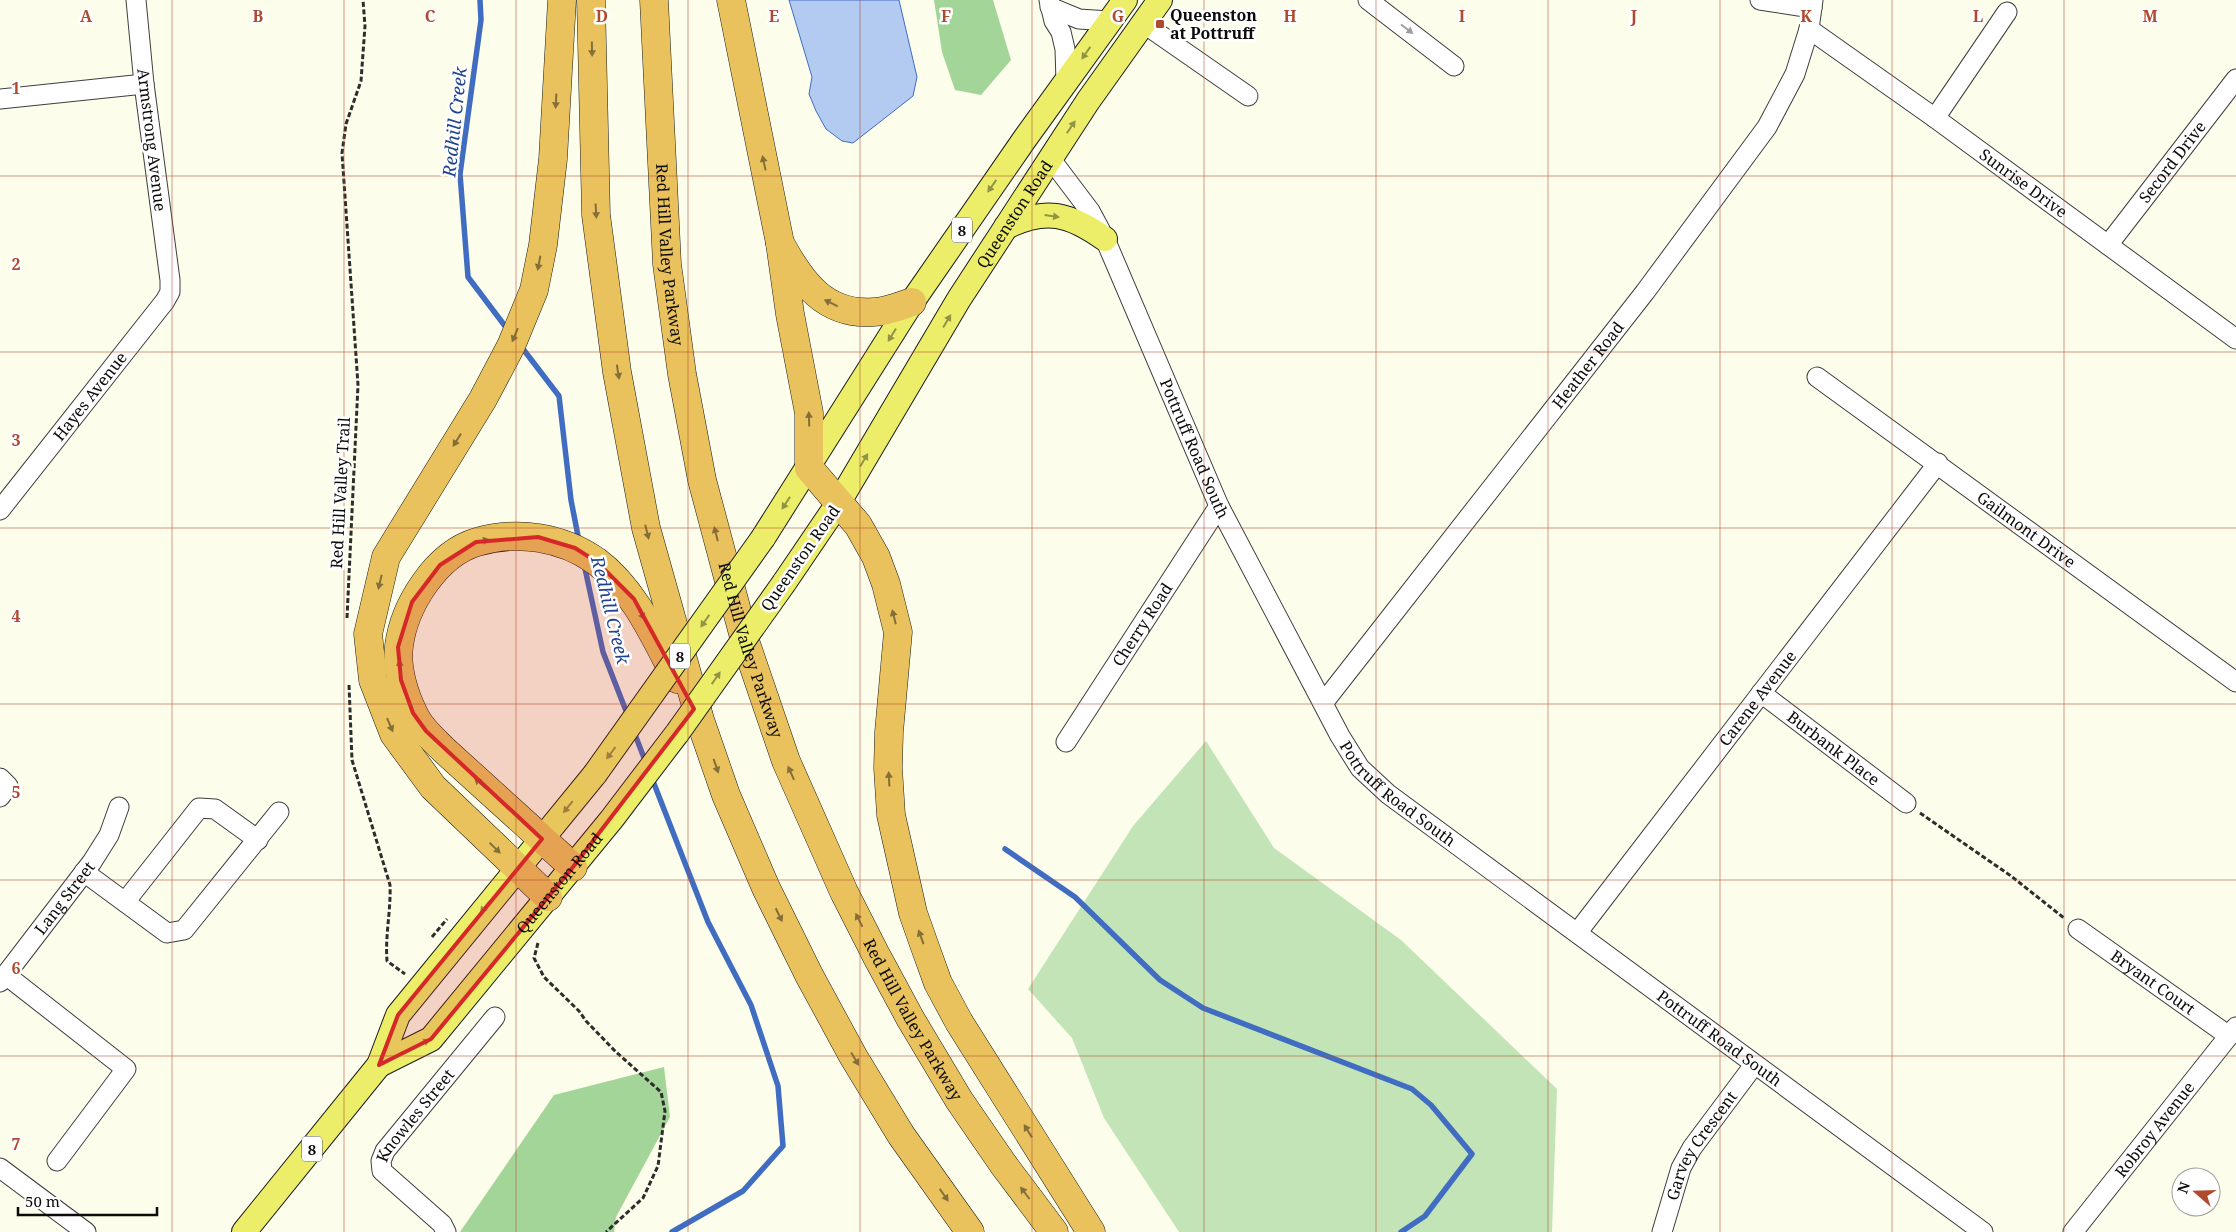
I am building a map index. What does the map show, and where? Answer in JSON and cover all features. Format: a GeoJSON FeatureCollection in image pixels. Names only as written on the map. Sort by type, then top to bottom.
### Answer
{"type":"FeatureCollection","features":[{"type":"Feature","properties":{"kind":"highway"},"geometry":{"type":"LineString","coordinates":[[548,897],[433,788],[394,734],[373,680],[368,634],[386,557],[483,399],[511,346],[534,290],[543,245],[553,159],[562,0]]}},
{"type":"Feature","properties":{"kind":"highway"},"geometry":{"type":"LineString","coordinates":[[591,0],[596,215],[617,372],[646,528],[700,720],[733,812],[766,888],[809,976],[853,1056],[897,1127],[970,1232]]}},
{"type":"Feature","properties":{"kind":"highway","name":"Red Hill Valley Parkway"},"geometry":{"type":"LineString","coordinates":[[654,0],[667,264],[682,374],[702,480],[745,641],[786,761],[844,892],[876,955],[910,1018],[959,1100],[1003,1164],[1054,1232]]}},
{"type":"Feature","properties":{"kind":"highway"},"geometry":{"type":"LineString","coordinates":[[731,0],[780,243],[790,314],[809,413],[809,468],[858,525],[876,557],[886,584],[898,632],[889,732],[888,768],[891,815],[913,913],[938,983],[959,1022],[1091,1232]]}},
{"type":"Feature","properties":{"kind":"highway"},"geometry":{"type":"LineString","coordinates":[[780,243],[794,270],[808,286],[819,298],[837,307],[858,312],[876,312],[912,302]]}},
{"type":"Feature","properties":{"kind":"highway"},"geometry":{"type":"LineString","coordinates":[[573,868],[444,750],[413,713],[401,680],[398,648],[412,602],[424,583],[440,565],[476,542],[502,538],[538,537],[575,548],[597,562],[634,599],[700,720]]}},
{"type":"Feature","properties":{"kind":"main road","name":"Queenston Road"},"geometry":{"type":"LineString","coordinates":[[244,1232],[379,1065],[398,1015],[516,868],[595,774],[643,710],[763,538],[809,468],[912,302],[1125,0]]}},
{"type":"Feature","properties":{"kind":"main road","name":"Queenston Road"},"geometry":{"type":"LineString","coordinates":[[379,1065],[431,1039],[573,868],[678,732],[784,584],[839,502],[959,299],[1050,158],[1160,0]]}},
{"type":"Feature","properties":{"kind":"main road"},"geometry":{"type":"LineString","coordinates":[[1006,227],[1025,217],[1041,214],[1079,223],[1105,239]]}},
{"type":"Feature","properties":{"kind":"street","name":"Armstrong Avenue"},"geometry":{"type":"LineString","coordinates":[[136,0],[144,84],[170,280]]}},
{"type":"Feature","properties":{"kind":"street"},"geometry":{"type":"LineString","coordinates":[[1368,0],[1454,66]]}},
{"type":"Feature","properties":{"kind":"street","name":"Heather Road"},"geometry":{"type":"LineString","coordinates":[[1324,702],[1645,292],[1768,127],[1796,74],[1809,29],[1812,4],[1760,0]]}},
{"type":"Feature","properties":{"kind":"street"},"geometry":{"type":"LineString","coordinates":[[1050,3],[1079,19],[1109,21]]}},
{"type":"Feature","properties":{"kind":"street"},"geometry":{"type":"LineString","coordinates":[[1050,3],[1054,21],[1061,32],[1065,49],[1066,82]]}},
{"type":"Feature","properties":{"kind":"street"},"geometry":{"type":"LineString","coordinates":[[1935,118],[2007,12]]}},
{"type":"Feature","properties":{"kind":"street"},"geometry":{"type":"LineString","coordinates":[[1143,23],[1248,96]]}},
{"type":"Feature","properties":{"kind":"street","name":"Sunrise Drive"},"geometry":{"type":"LineString","coordinates":[[1809,29],[1935,118],[2236,339]]}},
{"type":"Feature","properties":{"kind":"street","name":"Secord Drive"},"geometry":{"type":"LineString","coordinates":[[2108,245],[2236,79]]}},
{"type":"Feature","properties":{"kind":"street"},"geometry":{"type":"LineString","coordinates":[[0,99],[144,84]]}},
{"type":"Feature","properties":{"kind":"street","name":"Pottruff Road South"},"geometry":{"type":"LineString","coordinates":[[1050,158],[1090,211],[1105,239],[1219,506],[1324,702],[1340,736],[1360,768],[1388,794],[1983,1232]]}},
{"type":"Feature","properties":{"kind":"street","name":"Hayes Avenue"},"geometry":{"type":"LineString","coordinates":[[0,510],[165,301],[170,292],[170,280]]}},
{"type":"Feature","properties":{"kind":"street","name":"Gailmont Drive"},"geometry":{"type":"LineString","coordinates":[[1818,376],[2236,682]]}},
{"type":"Feature","properties":{"kind":"street","name":"Carene Avenue"},"geometry":{"type":"LineString","coordinates":[[1577,933],[1938,463]]}},
{"type":"Feature","properties":{"kind":"street","name":"Cherry Road"},"geometry":{"type":"LineString","coordinates":[[1066,742],[1219,506]]}},
{"type":"Feature","properties":{"kind":"street","name":"Burbank Place"},"geometry":{"type":"LineString","coordinates":[[1760,693],[1906,803]]}},
{"type":"Feature","properties":{"kind":"street"},"geometry":{"type":"LineString","coordinates":[[0,778],[8,786],[0,797]]}},
{"type":"Feature","properties":{"kind":"street","name":"Lang Street"},"geometry":{"type":"LineString","coordinates":[[3,979],[109,836],[118,807]]}},
{"type":"Feature","properties":{"kind":"street"},"geometry":{"type":"LineString","coordinates":[[125,902],[199,808],[215,809],[258,840]]}},
{"type":"Feature","properties":{"kind":"street"},"geometry":{"type":"LineString","coordinates":[[84,872],[167,933],[184,930],[279,812]]}},
{"type":"Feature","properties":{"kind":"street","name":"Bryant Court"},"geometry":{"type":"LineString","coordinates":[[2078,929],[2233,1032]]}},
{"type":"Feature","properties":{"kind":"street"},"geometry":{"type":"LineString","coordinates":[[3,979],[126,1070],[57,1161]]}},
{"type":"Feature","properties":{"kind":"street","name":"Knowles Street"},"geometry":{"type":"LineString","coordinates":[[446,1232],[442,1224],[382,1171],[381,1161],[385,1151],[495,1017]]}},
{"type":"Feature","properties":{"kind":"street","name":"Robroy Avenue"},"geometry":{"type":"LineString","coordinates":[[2073,1232],[2233,1032]]}},
{"type":"Feature","properties":{"kind":"street","name":"Garvey Crescent"},"geometry":{"type":"LineString","coordinates":[[1662,1232],[1681,1168],[1692,1148],[1754,1065]]}},
{"type":"Feature","properties":{"kind":"street"},"geometry":{"type":"LineString","coordinates":[[0,1168],[86,1232]]}},
{"type":"Feature","properties":{"kind":"path","name":"Red Hill Valley Trail"},"geometry":{"type":"LineString","coordinates":[[347,621],[358,385],[342,153],[346,124],[361,81],[365,26],[363,0]]}},
{"type":"Feature","properties":{"kind":"path"},"geometry":{"type":"LineString","coordinates":[[349,681],[352,760],[390,885],[391,901],[385,945],[386,961],[404,975]]}},
{"type":"Feature","properties":{"kind":"path"},"geometry":{"type":"LineString","coordinates":[[1906,803],[2011,876],[2078,929]]}},
{"type":"Feature","properties":{"kind":"path"},"geometry":{"type":"LineString","coordinates":[[544,977],[579,1011],[586,1021],[616,1052],[661,1092],[665,1111],[658,1166],[643,1198],[606,1232]]}},
{"type":"Feature","properties":{"kind":"highlighted area"},"geometry":{"type":"Polygon","coordinates":[[[538,537],[575,548],[597,562],[634,599],[694,709],[573,867],[431,1039],[379,1065],[398,1015],[542,839],[426,731],[413,713],[401,680],[398,647],[412,602],[440,565],[476,542],[538,537]]]}},
{"type":"Feature","properties":{"kind":"green space"},"geometry":{"type":"Polygon","coordinates":[[[934,0],[993,0],[1011,60],[981,95],[955,90],[942,52],[934,0]]]}},
{"type":"Feature","properties":{"kind":"green space"},"geometry":{"type":"Polygon","coordinates":[[[1206,741],[1274,848],[1401,940],[1557,1089],[1552,1232],[1179,1232],[1104,1118],[1072,1038],[1028,989],[1133,826],[1206,741]]]}},
{"type":"Feature","properties":{"kind":"green space"},"geometry":{"type":"Polygon","coordinates":[[[664,1067],[670,1117],[616,1217],[614,1232],[460,1232],[554,1095],[664,1067]]]}},
{"type":"Feature","properties":{"kind":"water"},"geometry":{"type":"Polygon","coordinates":[[[789,0],[899,0],[917,77],[913,96],[853,143],[842,141],[826,129],[809,94],[812,77],[789,0]]]}},
{"type":"Feature","properties":{"kind":"waterway","name":"Redhill Creek"},"geometry":{"type":"LineString","coordinates":[[480,0],[481,20],[460,174],[468,277],[508,330]]}},
{"type":"Feature","properties":{"kind":"waterway","name":"Redhill Creek"},"geometry":{"type":"LineString","coordinates":[[520,345],[559,396],[571,500],[579,541]]}},
{"type":"Feature","properties":{"kind":"waterway","name":"Redhill Creek"},"geometry":{"type":"LineString","coordinates":[[584,564],[603,652],[628,716]]}},
{"type":"Feature","properties":{"kind":"waterway","name":"Redhill Creek"},"geometry":{"type":"LineString","coordinates":[[634,732],[646,763]]}},
{"type":"Feature","properties":{"kind":"waterway","name":"Redhill Creek"},"geometry":{"type":"LineString","coordinates":[[651,776],[708,922],[751,1005],[778,1086],[783,1146],[743,1191],[672,1232]]}},
{"type":"Feature","properties":{"kind":"waterway"},"geometry":{"type":"LineString","coordinates":[[1005,849],[1075,897],[1160,980],[1203,1008],[1412,1089],[1431,1105],[1472,1154],[1425,1216],[1401,1232]]}},
{"type":"Feature","properties":{"kind":"place","name":"Queenston at Pottruff"},"geometry":{"type":"Point","coordinates":[1160,24]}}]}
